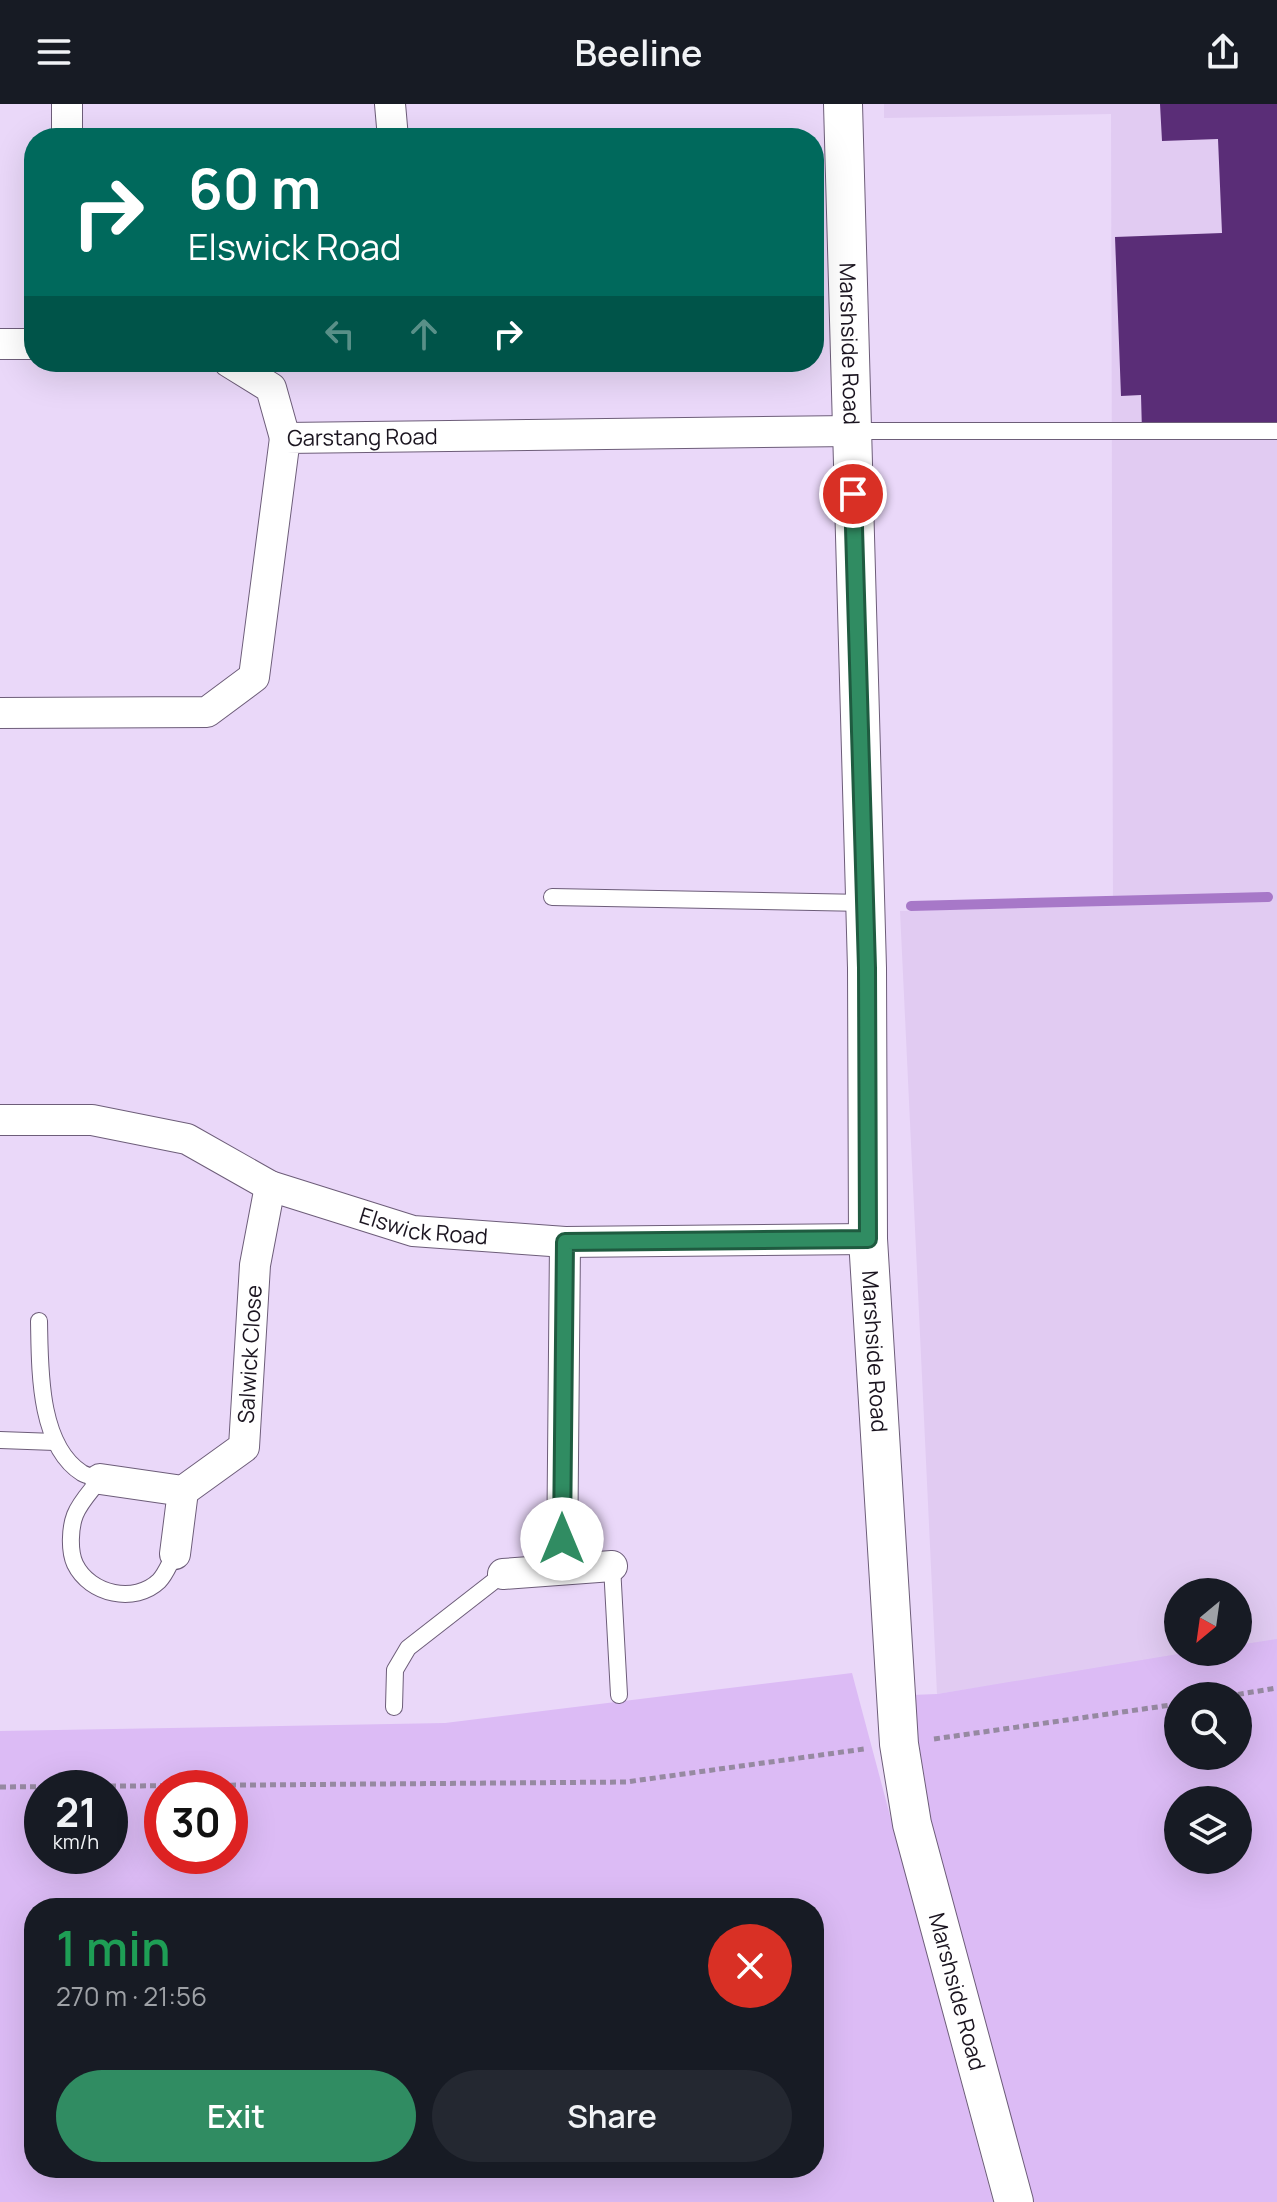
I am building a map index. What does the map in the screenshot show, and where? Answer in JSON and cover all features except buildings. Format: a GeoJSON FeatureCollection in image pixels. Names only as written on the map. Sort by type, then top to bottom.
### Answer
{"type":"FeatureCollection","features":[{"type":"Feature","properties":{"kind":"street"},"geometry":{"type":"LineString","coordinates":[[67,104],[67,128]]}},
{"type":"Feature","properties":{"kind":"street"},"geometry":{"type":"LineString","coordinates":[[390,104],[392,128]]}},
{"type":"Feature","properties":{"kind":"street","name":"Marshside Road"},"geometry":{"type":"LineString","coordinates":[[843,104],[865,903],[868,1239],[899,1744],[912,1824],[1014,2202]]}},
{"type":"Feature","properties":{"kind":"street"},"geometry":{"type":"LineString","coordinates":[[0,344],[24,344]]}},
{"type":"Feature","properties":{"kind":"street"},"geometry":{"type":"LineString","coordinates":[[245,372],[271,388],[285,438]]}},
{"type":"Feature","properties":{"kind":"street","name":"Garstang Road"},"geometry":{"type":"LineString","coordinates":[[0,713],[207,712],[254,677],[285,438],[851,431]]}},
{"type":"Feature","properties":{"kind":"street","name":"Elswick Road"},"geometry":{"type":"LineString","coordinates":[[0,1120],[92,1120],[187,1139],[270,1186],[413,1231],[565,1242],[868,1239]]}},
{"type":"Feature","properties":{"kind":"street","name":"Salwick Close"},"geometry":{"type":"LineString","coordinates":[[183,1491],[244,1447],[255,1265],[270,1186]]}},
{"type":"Feature","properties":{"kind":"street"},"geometry":{"type":"LineString","coordinates":[[562,1568],[565,1242]]}},
{"type":"Feature","properties":{"kind":"street"},"geometry":{"type":"LineString","coordinates":[[100,1479],[183,1491],[175,1554]]}},
{"type":"Feature","properties":{"kind":"street"},"geometry":{"type":"LineString","coordinates":[[503,1574],[612,1566]]}},
{"type":"Feature","properties":{"kind":"lane"},"geometry":{"type":"LineString","coordinates":[[851,431],[1277,431]]}},
{"type":"Feature","properties":{"kind":"lane"},"geometry":{"type":"LineString","coordinates":[[552,897],[865,903]]}},
{"type":"Feature","properties":{"kind":"lane"},"geometry":{"type":"LineString","coordinates":[[39,1321],[40,1372],[55,1442],[82,1473],[100,1479],[75,1514],[71,1537],[75,1564],[94,1586],[123,1596],[149,1589],[162,1579],[175,1554]]}},
{"type":"Feature","properties":{"kind":"lane"},"geometry":{"type":"LineString","coordinates":[[0,1440],[55,1442]]}},
{"type":"Feature","properties":{"kind":"lane"},"geometry":{"type":"LineString","coordinates":[[612,1566],[619,1695]]}},
{"type":"Feature","properties":{"kind":"lane"},"geometry":{"type":"LineString","coordinates":[[394,1707],[395,1670],[408,1648],[503,1574]]}},
{"type":"Feature","properties":{"kind":"path"},"geometry":{"type":"LineString","coordinates":[[1252,1692],[1277,1688]]}},
{"type":"Feature","properties":{"kind":"path"},"geometry":{"type":"LineString","coordinates":[[0,1787],[626,1782],[1164,1706]]}},
{"type":"Feature","properties":{"kind":"shaded area"},"geometry":{"type":"Polygon","coordinates":[[[884,104],[1277,104],[1277,1640],[1252,1644],[1252,1578],[1164,1578],[1164,1658],[937,1694],[900,911],[1113,906],[1111,114],[884,118],[884,104]]]}},
{"type":"Feature","properties":{"kind":"shaded area"},"geometry":{"type":"Polygon","coordinates":[[[1277,1639],[1277,2202],[1031,2202],[932,1825],[911,1695],[937,1694],[1164,1656],[1164,1666],[1252,1666],[1252,1643],[1277,1639]]]}},
{"type":"Feature","properties":{"kind":"shaded area"},"geometry":{"type":"Polygon","coordinates":[[[852,1673],[993,2202],[0,2202],[0,1731],[445,1723],[852,1673]]]}},
{"type":"Feature","properties":{"kind":"waterway"},"geometry":{"type":"LineString","coordinates":[[911,906],[1268,897]]}},
{"type":"Feature","properties":{"kind":"route"},"geometry":{"type":"LineString","coordinates":[[562,1539],[565,1242],[868,1239],[867,968],[853,494]]}}]}
